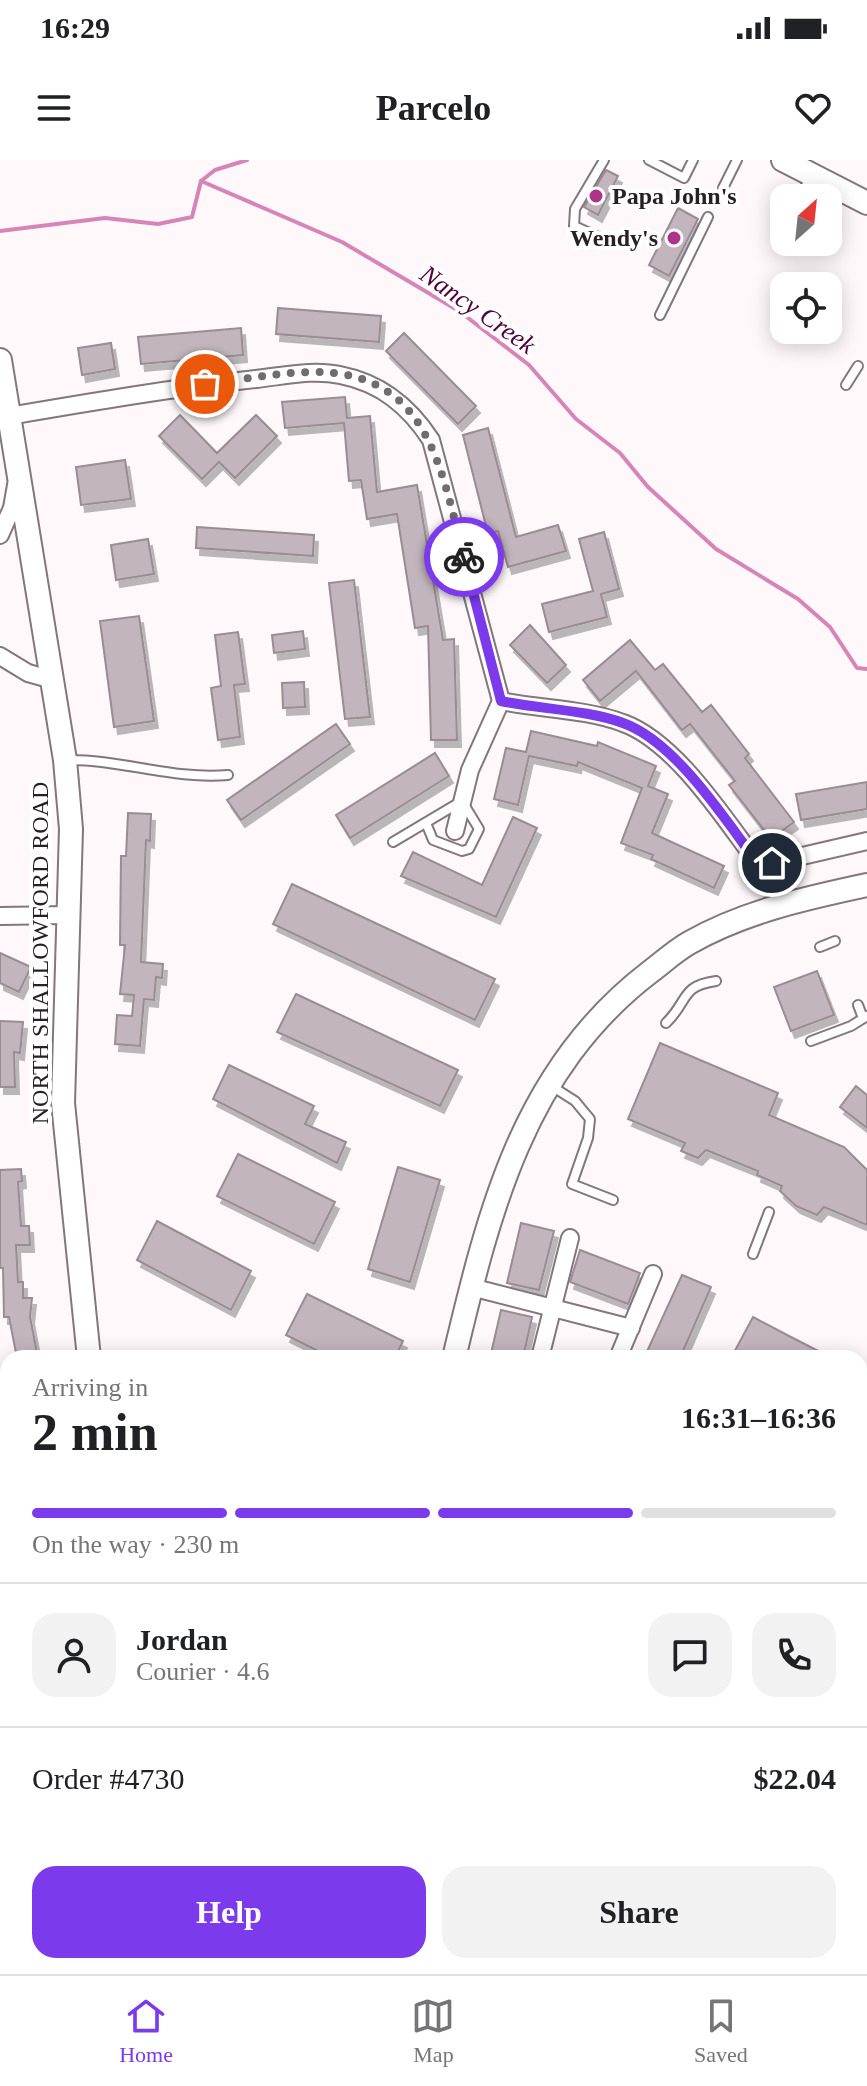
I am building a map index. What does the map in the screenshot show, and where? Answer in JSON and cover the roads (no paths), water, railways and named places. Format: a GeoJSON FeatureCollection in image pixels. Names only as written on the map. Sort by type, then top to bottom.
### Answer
{"type":"FeatureCollection","features":[{"type":"Feature","properties":{"kind":"street"},"geometry":{"type":"LineString","coordinates":[[783,160],[867,203]]}},
{"type":"Feature","properties":{"kind":"street","name":"NORTH SHALLOWFORD ROAD"},"geometry":{"type":"LineString","coordinates":[[0,364],[65,760],[71,829],[63,1103],[88,1350]]}},
{"type":"Feature","properties":{"kind":"street"},"geometry":{"type":"LineString","coordinates":[[9,416],[205,384],[313,372],[353,378],[390,394],[414,415],[431,440],[501,701],[470,770],[455,831]]}},
{"type":"Feature","properties":{"kind":"street"},"geometry":{"type":"LineString","coordinates":[[0,535],[12,508],[17,475]]}},
{"type":"Feature","properties":{"kind":"street"},"geometry":{"type":"LineString","coordinates":[[0,656],[28,673],[53,680]]}},
{"type":"Feature","properties":{"kind":"street"},"geometry":{"type":"LineString","coordinates":[[501,701],[621,722],[648,735],[667,749],[754,858],[772,863],[867,841]]}},
{"type":"Feature","properties":{"kind":"street"},"geometry":{"type":"LineString","coordinates":[[456,1350],[495,1198],[518,1140],[577,1044],[687,944],[737,921],[814,897],[867,885]]}},
{"type":"Feature","properties":{"kind":"street"},"geometry":{"type":"LineString","coordinates":[[0,916],[68,915]]}},
{"type":"Feature","properties":{"kind":"street"},"geometry":{"type":"LineString","coordinates":[[542,1350],[570,1238]]}},
{"type":"Feature","properties":{"kind":"street"},"geometry":{"type":"LineString","coordinates":[[621,1350],[653,1274]]}},
{"type":"Feature","properties":{"kind":"street"},"geometry":{"type":"LineString","coordinates":[[471,1287],[631,1328]]}},
{"type":"Feature","properties":{"kind":"lane"},"geometry":{"type":"LineString","coordinates":[[604,160],[575,209],[574,226],[605,240]]}},
{"type":"Feature","properties":{"kind":"lane"},"geometry":{"type":"LineString","coordinates":[[649,160],[684,178],[693,160]]}},
{"type":"Feature","properties":{"kind":"lane"},"geometry":{"type":"LineString","coordinates":[[723,188],[737,160]]}},
{"type":"Feature","properties":{"kind":"lane"},"geometry":{"type":"LineString","coordinates":[[807,184],[812,175]]}},
{"type":"Feature","properties":{"kind":"lane"},"geometry":{"type":"LineString","coordinates":[[660,315],[708,217]]}},
{"type":"Feature","properties":{"kind":"lane"},"geometry":{"type":"LineString","coordinates":[[846,385],[858,366]]}},
{"type":"Feature","properties":{"kind":"lane"},"geometry":{"type":"LineString","coordinates":[[65,760],[104,761],[200,778],[228,775]]}},
{"type":"Feature","properties":{"kind":"lane"},"geometry":{"type":"LineString","coordinates":[[393,842],[462,801],[479,829],[469,849],[462,851],[433,840],[426,823]]}},
{"type":"Feature","properties":{"kind":"lane"},"geometry":{"type":"LineString","coordinates":[[820,947],[835,941]]}},
{"type":"Feature","properties":{"kind":"lane"},"geometry":{"type":"LineString","coordinates":[[666,1023],[678,1011],[686,991],[697,984],[716,981]]}},
{"type":"Feature","properties":{"kind":"lane"},"geometry":{"type":"LineString","coordinates":[[811,1041],[865,1017],[858,1005]]}},
{"type":"Feature","properties":{"kind":"lane"},"geometry":{"type":"LineString","coordinates":[[549,1085],[575,1101],[590,1119],[588,1138],[572,1184],[613,1200]]}},
{"type":"Feature","properties":{"kind":"lane"},"geometry":{"type":"LineString","coordinates":[[753,1254],[769,1212]]}},
{"type":"Feature","properties":{"kind":"waterway"},"geometry":{"type":"LineString","coordinates":[[201,181],[215,170],[247,160]]}},
{"type":"Feature","properties":{"kind":"waterway","name":"Nancy Creek"},"geometry":{"type":"LineString","coordinates":[[201,181],[342,242],[459,311],[529,365],[576,419],[620,453],[648,487],[716,549],[798,599],[830,627],[857,668],[867,669]]}},
{"type":"Feature","properties":{"kind":"waterway","name":"Nancy Creek"},"geometry":{"type":"LineString","coordinates":[[0,231],[105,218],[158,224],[192,217],[201,181]]}},
{"type":"Feature","properties":{"kind":"place","name":"Papa John's"},"geometry":{"type":"Point","coordinates":[596,196]}},
{"type":"Feature","properties":{"kind":"place","name":"Wendy's"},"geometry":{"type":"Point","coordinates":[674,238]}}]}
